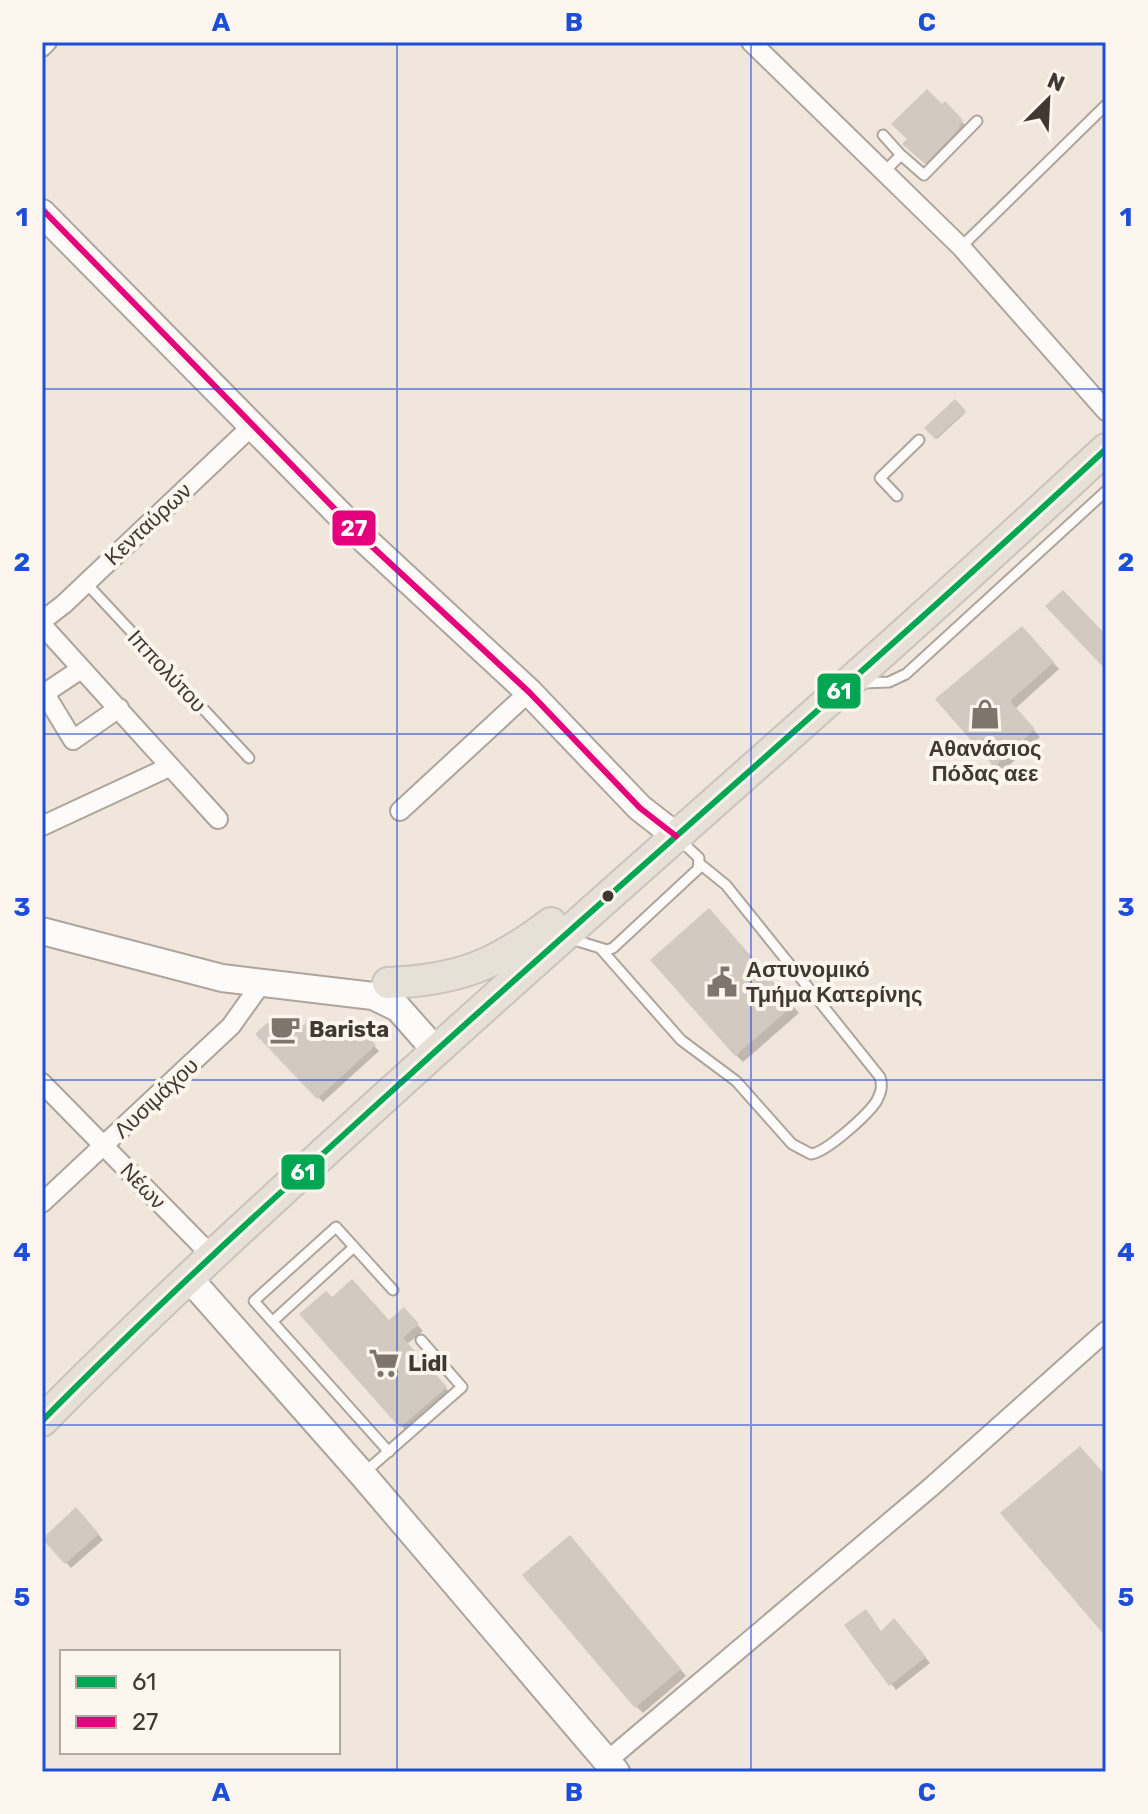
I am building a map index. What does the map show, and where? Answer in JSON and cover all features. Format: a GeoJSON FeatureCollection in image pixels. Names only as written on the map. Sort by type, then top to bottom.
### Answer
{"type":"FeatureCollection","features":[{"type":"Feature","properties":{"kind":"main road"},"geometry":{"type":"LineString","coordinates":[[42,1421],[211,1255],[586,914],[847,684],[1106,449]]}},
{"type":"Feature","properties":{"kind":"main road"},"geometry":{"type":"LineString","coordinates":[[388,983],[437,979],[481,967],[507,954],[552,922],[586,914]]}},
{"type":"Feature","properties":{"kind":"street"},"geometry":{"type":"LineString","coordinates":[[42,47],[47,42]]}},
{"type":"Feature","properties":{"kind":"street"},"geometry":{"type":"LineString","coordinates":[[751,42],[961,247],[1106,411]]}},
{"type":"Feature","properties":{"kind":"street"},"geometry":{"type":"LineString","coordinates":[[43,212],[365,540],[529,692],[640,808],[676,836]]}},
{"type":"Feature","properties":{"kind":"street","name":"Κενταύρων"},"geometry":{"type":"LineString","coordinates":[[42,623],[253,425]]}},
{"type":"Feature","properties":{"kind":"street"},"geometry":{"type":"LineString","coordinates":[[42,623],[218,819]]}},
{"type":"Feature","properties":{"kind":"street"},"geometry":{"type":"LineString","coordinates":[[81,669],[43,694],[73,740],[119,708]]}},
{"type":"Feature","properties":{"kind":"street"},"geometry":{"type":"LineString","coordinates":[[400,811],[529,692]]}},
{"type":"Feature","properties":{"kind":"street"},"geometry":{"type":"LineString","coordinates":[[44,820],[169,767]]}},
{"type":"Feature","properties":{"kind":"street"},"geometry":{"type":"LineString","coordinates":[[42,931],[189,971],[261,984],[365,994],[393,1004],[442,1046]]}},
{"type":"Feature","properties":{"kind":"street"},"geometry":{"type":"LineString","coordinates":[[306,988],[388,983],[406,993],[442,1046]]}},
{"type":"Feature","properties":{"kind":"street","name":"Λυσιμάχου"},"geometry":{"type":"LineString","coordinates":[[42,1203],[231,1026],[261,984]]}},
{"type":"Feature","properties":{"kind":"street","name":"Νέων"},"geometry":{"type":"LineString","coordinates":[[42,1083],[211,1255]]}},
{"type":"Feature","properties":{"kind":"street"},"geometry":{"type":"LineString","coordinates":[[188,1277],[362,1474],[611,1766],[1106,1331]]}},
{"type":"Feature","properties":{"kind":"lane"},"geometry":{"type":"LineString","coordinates":[[961,247],[1106,105]]}},
{"type":"Feature","properties":{"kind":"lane"},"geometry":{"type":"LineString","coordinates":[[883,135],[924,175],[977,121]]}},
{"type":"Feature","properties":{"kind":"lane"},"geometry":{"type":"LineString","coordinates":[[884,172],[901,155]]}},
{"type":"Feature","properties":{"kind":"lane"},"geometry":{"type":"LineString","coordinates":[[897,496],[880,478],[919,440]]}},
{"type":"Feature","properties":{"kind":"lane"},"geometry":{"type":"LineString","coordinates":[[847,684],[889,682],[906,674],[1106,491]]}},
{"type":"Feature","properties":{"kind":"lane","name":"Ιππολύτου"},"geometry":{"type":"LineString","coordinates":[[86,583],[249,758]]}},
{"type":"Feature","properties":{"kind":"lane"},"geometry":{"type":"LineString","coordinates":[[600,948],[681,1040],[736,1081],[792,1144],[811,1154],[824,1150],[873,1105],[882,1082],[872,1066],[726,885],[700,864],[697,856],[676,836]]}},
{"type":"Feature","properties":{"kind":"lane"},"geometry":{"type":"LineString","coordinates":[[553,944],[573,939],[600,948],[613,948],[700,864]]}},
{"type":"Feature","properties":{"kind":"lane"},"geometry":{"type":"LineString","coordinates":[[389,1452],[254,1301],[336,1227],[393,1290]]}},
{"type":"Feature","properties":{"kind":"lane"},"geometry":{"type":"LineString","coordinates":[[273,1321],[354,1247]]}},
{"type":"Feature","properties":{"kind":"lane"},"geometry":{"type":"LineString","coordinates":[[362,1474],[462,1387],[421,1340]]}},
{"type":"Feature","properties":{"kind":"building"},"geometry":{"type":"Polygon","coordinates":[[[927,89],[942,104],[945,101],[963,120],[957,131],[925,164],[902,144],[907,139],[891,124],[927,89]]]}},
{"type":"Feature","properties":{"kind":"building"},"geometry":{"type":"Polygon","coordinates":[[[955,399],[966,411],[935,439],[924,428],[955,399]]]}},
{"type":"Feature","properties":{"kind":"building"},"geometry":{"type":"Polygon","coordinates":[[[1063,590],[1106,635],[1106,670],[1045,606],[1063,590]]]}},
{"type":"Feature","properties":{"kind":"building","name":"Αθανάσιος Πόδας αεε"},"geometry":{"type":"Polygon","coordinates":[[[1022,626],[1054,662],[1010,701],[1035,729],[994,767],[935,699],[1022,626]]]}},
{"type":"Feature","properties":{"kind":"building","name":"Αστυνομικό Τμήμα Κατερίνης"},"geometry":{"type":"Polygon","coordinates":[[[709,908],[794,1005],[735,1056],[650,960],[709,908]]]}},
{"type":"Feature","properties":{"kind":"building"},"geometry":{"type":"Polygon","coordinates":[[[306,1020],[356,1024],[376,1045],[317,1099],[255,1034],[267,1023],[305,1025],[306,1020]]]}},
{"type":"Feature","properties":{"kind":"building","name":"Lidl"},"geometry":{"type":"Polygon","coordinates":[[[352,1279],[389,1320],[404,1307],[419,1324],[403,1338],[447,1387],[400,1428],[299,1314],[326,1291],[332,1297],[352,1279]]]}},
{"type":"Feature","properties":{"kind":"building"},"geometry":{"type":"Polygon","coordinates":[[[1080,1446],[1106,1476],[1106,1637],[1000,1513],[1080,1446]]]}},
{"type":"Feature","properties":{"kind":"building"},"geometry":{"type":"Polygon","coordinates":[[[76,1507],[99,1534],[65,1564],[42,1539],[76,1507]]]}},
{"type":"Feature","properties":{"kind":"building"},"geometry":{"type":"Polygon","coordinates":[[[570,1535],[681,1669],[635,1708],[522,1575],[570,1535]]]}},
{"type":"Feature","properties":{"kind":"building"},"geometry":{"type":"Polygon","coordinates":[[[866,1609],[881,1631],[894,1618],[926,1657],[889,1686],[844,1625],[866,1609]]]}},
{"type":"Feature","properties":{"kind":"transit line","name":"27"},"geometry":{"type":"LineString","coordinates":[[42,209],[365,540],[529,692],[640,808],[676,836]]}},
{"type":"Feature","properties":{"kind":"transit line","name":"61"},"geometry":{"type":"LineString","coordinates":[[42,1421],[337,1140],[1106,449]]}},
{"type":"Feature","properties":{"kind":"place","name":"Αθανάσιος Πόδας αεε"},"geometry":{"type":"Point","coordinates":[985,714]}},
{"type":"Feature","properties":{"kind":"place","name":"Αστυνομικό Τμήμα Κατερίνης"},"geometry":{"type":"Point","coordinates":[722,982]}},
{"type":"Feature","properties":{"kind":"place","name":"Barista"},"geometry":{"type":"Point","coordinates":[285,1029]}},
{"type":"Feature","properties":{"kind":"place","name":"Lidl"},"geometry":{"type":"Point","coordinates":[384,1363]}}]}
